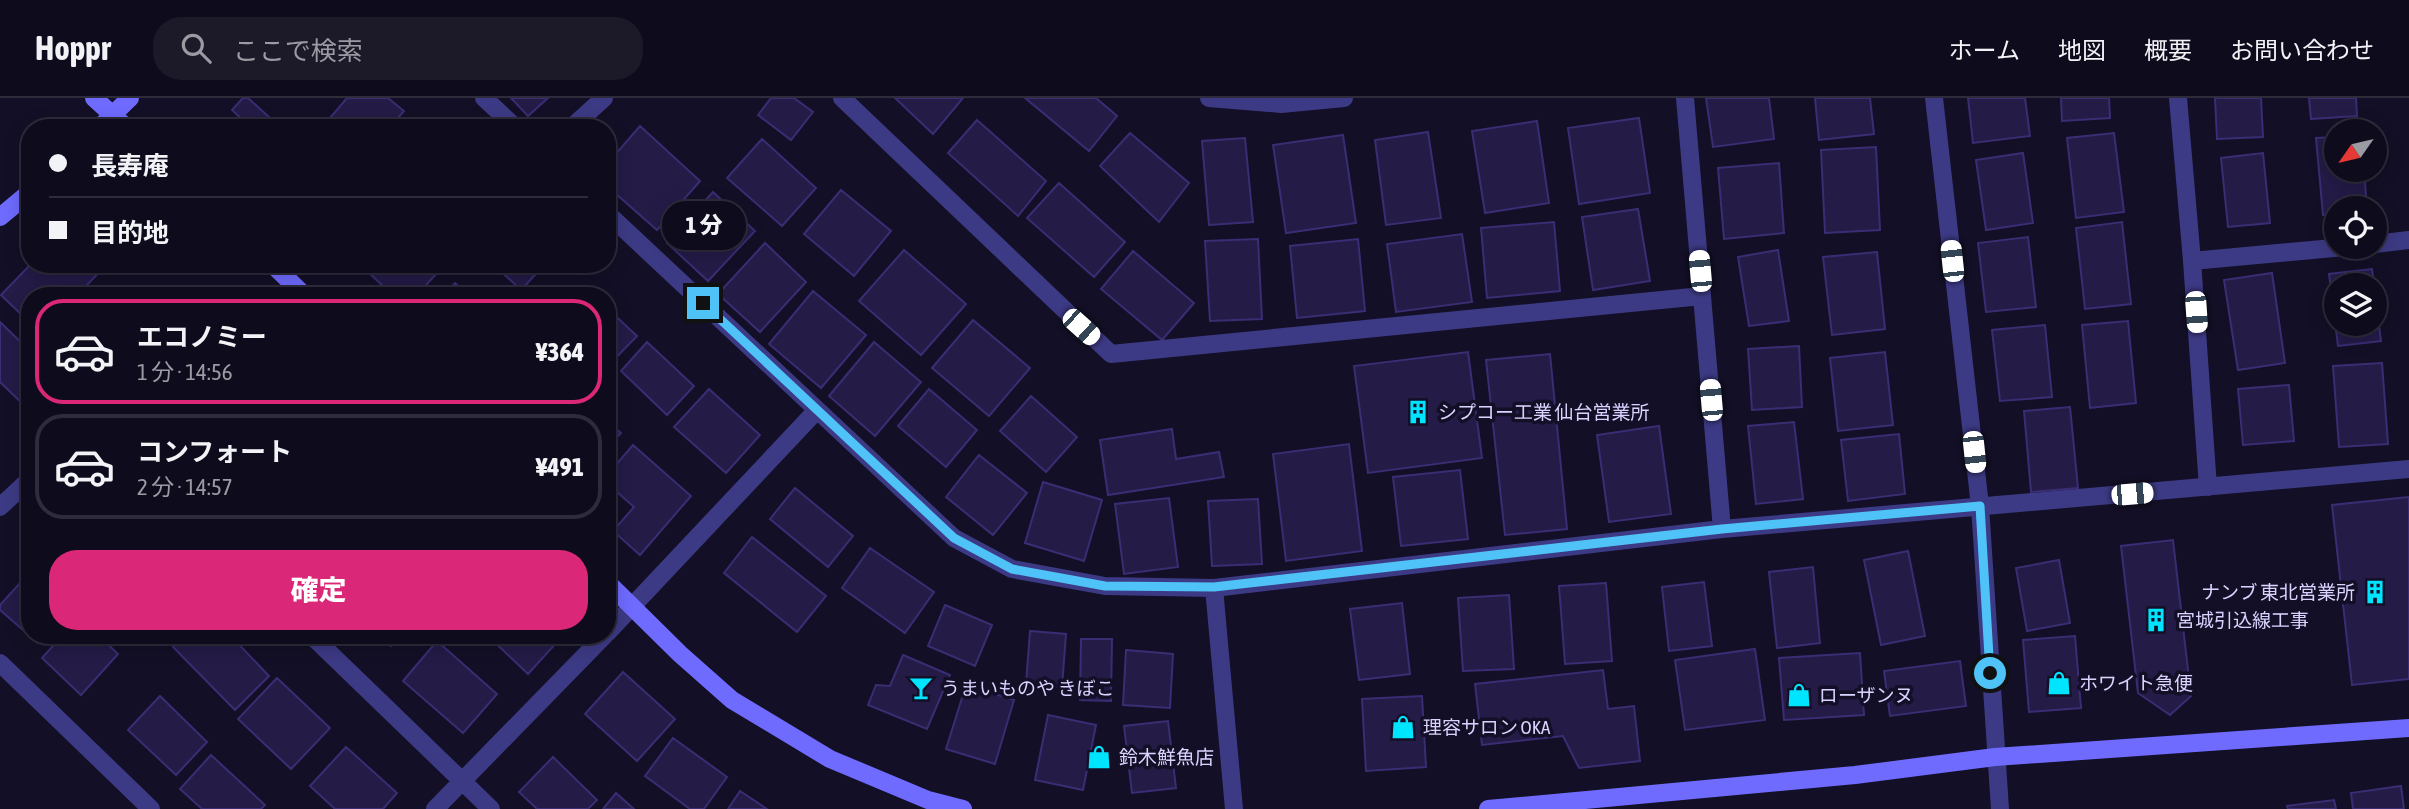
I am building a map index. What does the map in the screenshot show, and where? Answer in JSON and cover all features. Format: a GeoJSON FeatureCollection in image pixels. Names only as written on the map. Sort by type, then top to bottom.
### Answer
{"type":"FeatureCollection","features":[{"type":"Feature","properties":{"kind":"street"},"geometry":{"type":"LineString","coordinates":[[94,98],[118,119]]}},
{"type":"Feature","properties":{"kind":"street"},"geometry":{"type":"LineString","coordinates":[[108,119],[130,98]]}},
{"type":"Feature","properties":{"kind":"street"},"geometry":{"type":"LineString","coordinates":[[484,98],[506,119]]}},
{"type":"Feature","properties":{"kind":"street"},"geometry":{"type":"LineString","coordinates":[[581,119],[604,98]]}},
{"type":"Feature","properties":{"kind":"street"},"geometry":{"type":"LineString","coordinates":[[842,98],[1111,355],[1702,296]]}},
{"type":"Feature","properties":{"kind":"street"},"geometry":{"type":"LineString","coordinates":[[1209,98],[1281,104],[1344,98]]}},
{"type":"Feature","properties":{"kind":"street"},"geometry":{"type":"LineString","coordinates":[[1685,98],[1722,529]]}},
{"type":"Feature","properties":{"kind":"street"},"geometry":{"type":"LineString","coordinates":[[1934,98],[1980,506],[2000,809]]}},
{"type":"Feature","properties":{"kind":"street"},"geometry":{"type":"LineString","coordinates":[[2178,98],[2208,487]]}},
{"type":"Feature","properties":{"kind":"street"},"geometry":{"type":"LineString","coordinates":[[0,217],[21,200]]}},
{"type":"Feature","properties":{"kind":"street"},"geometry":{"type":"LineString","coordinates":[[616,222],[954,538],[1012,569],[1105,586],[1214,587],[1722,529],[2409,470]]}},
{"type":"Feature","properties":{"kind":"street"},"geometry":{"type":"LineString","coordinates":[[2387,243],[2409,240]]}},
{"type":"Feature","properties":{"kind":"street"},"geometry":{"type":"LineString","coordinates":[[2192,261],[2324,249]]}},
{"type":"Feature","properties":{"kind":"street"},"geometry":{"type":"LineString","coordinates":[[281,273],[296,287]]}},
{"type":"Feature","properties":{"kind":"street"},"geometry":{"type":"LineString","coordinates":[[616,624],[817,410]]}},
{"type":"Feature","properties":{"kind":"street"},"geometry":{"type":"LineString","coordinates":[[0,507],[21,487]]}},
{"type":"Feature","properties":{"kind":"street"},"geometry":{"type":"LineString","coordinates":[[1214,587],[1234,809]]}},
{"type":"Feature","properties":{"kind":"street"},"geometry":{"type":"LineString","coordinates":[[616,590],[680,654],[732,700],[830,759],[928,800],[963,809]]}},
{"type":"Feature","properties":{"kind":"street"},"geometry":{"type":"LineString","coordinates":[[320,644],[491,809]]}},
{"type":"Feature","properties":{"kind":"street"},"geometry":{"type":"LineString","coordinates":[[435,809],[596,644]]}},
{"type":"Feature","properties":{"kind":"street"},"geometry":{"type":"LineString","coordinates":[[0,663],[151,809]]}},
{"type":"Feature","properties":{"kind":"street"},"geometry":{"type":"LineString","coordinates":[[1488,809],[1855,775],[1995,757],[2409,728]]}},
{"type":"Feature","properties":{"kind":"building"},"geometry":{"type":"Polygon","coordinates":[[[243,98],[248,98],[271,119],[242,119],[232,110],[243,98]]]}},
{"type":"Feature","properties":{"kind":"building"},"geometry":{"type":"Polygon","coordinates":[[[347,98],[388,98],[404,111],[397,119],[329,119],[347,98]]]}},
{"type":"Feature","properties":{"kind":"building"},"geometry":{"type":"Polygon","coordinates":[[[511,98],[548,98],[528,116],[511,98]]]}},
{"type":"Feature","properties":{"kind":"building"},"geometry":{"type":"Polygon","coordinates":[[[771,98],[794,98],[813,112],[791,140],[758,115],[771,98]]]}},
{"type":"Feature","properties":{"kind":"building"},"geometry":{"type":"Polygon","coordinates":[[[895,98],[963,98],[933,134],[895,98]]]}},
{"type":"Feature","properties":{"kind":"building"},"geometry":{"type":"Polygon","coordinates":[[[1025,98],[1096,98],[1117,116],[1089,151],[1025,98]]]}},
{"type":"Feature","properties":{"kind":"building"},"geometry":{"type":"Polygon","coordinates":[[[1706,98],[1769,98],[1774,139],[1713,147],[1706,98]]]}},
{"type":"Feature","properties":{"kind":"building"},"geometry":{"type":"Polygon","coordinates":[[[1815,98],[1870,98],[1874,134],[1819,140],[1815,98]]]}},
{"type":"Feature","properties":{"kind":"building"},"geometry":{"type":"Polygon","coordinates":[[[1968,98],[2025,98],[2030,136],[1973,143],[1968,98]]]}},
{"type":"Feature","properties":{"kind":"building"},"geometry":{"type":"Polygon","coordinates":[[[2061,98],[2109,98],[2110,118],[2062,121],[2061,98]]]}},
{"type":"Feature","properties":{"kind":"building"},"geometry":{"type":"Polygon","coordinates":[[[2215,98],[2261,98],[2263,137],[2217,139],[2215,98]]]}},
{"type":"Feature","properties":{"kind":"building"},"geometry":{"type":"Polygon","coordinates":[[[2309,98],[2356,98],[2357,116],[2311,119],[2309,98]]]}},
{"type":"Feature","properties":{"kind":"building"},"geometry":{"type":"Polygon","coordinates":[[[1639,118],[1650,193],[1579,204],[1568,128],[1639,118]]]}},
{"type":"Feature","properties":{"kind":"building"},"geometry":{"type":"Polygon","coordinates":[[[977,120],[1046,181],[1018,216],[948,153],[977,120]]]}},
{"type":"Feature","properties":{"kind":"building"},"geometry":{"type":"Polygon","coordinates":[[[1537,121],[1549,203],[1485,213],[1472,131],[1537,121]]]}},
{"type":"Feature","properties":{"kind":"building"},"geometry":{"type":"Polygon","coordinates":[[[640,126],[700,181],[657,230],[616,194],[616,154],[640,126]]]}},
{"type":"Feature","properties":{"kind":"building"},"geometry":{"type":"Polygon","coordinates":[[[1428,132],[1441,218],[1386,225],[1375,140],[1428,132]]]}},
{"type":"Feature","properties":{"kind":"building"},"geometry":{"type":"Polygon","coordinates":[[[1130,133],[1189,183],[1159,222],[1100,166],[1130,133]]]}},
{"type":"Feature","properties":{"kind":"building"},"geometry":{"type":"Polygon","coordinates":[[[2114,133],[2124,212],[2076,218],[2067,138],[2114,133]]]}},
{"type":"Feature","properties":{"kind":"building"},"geometry":{"type":"Polygon","coordinates":[[[1343,135],[1356,223],[1286,233],[1273,145],[1343,135]]]}},
{"type":"Feature","properties":{"kind":"building"},"geometry":{"type":"Polygon","coordinates":[[[1245,138],[1253,222],[1209,225],[1202,141],[1245,138]]]}},
{"type":"Feature","properties":{"kind":"building"},"geometry":{"type":"Polygon","coordinates":[[[2316,138],[2324,138],[2324,182],[2365,182],[2366,196],[2324,196],[2324,215],[2323,215],[2316,138]]]}},
{"type":"Feature","properties":{"kind":"building"},"geometry":{"type":"Polygon","coordinates":[[[762,139],[816,188],[782,226],[727,178],[762,139]]]}},
{"type":"Feature","properties":{"kind":"building"},"geometry":{"type":"Polygon","coordinates":[[[1876,147],[1880,230],[1825,233],[1821,150],[1876,147]]]}},
{"type":"Feature","properties":{"kind":"building"},"geometry":{"type":"Polygon","coordinates":[[[2023,153],[2033,223],[1986,230],[1976,160],[2023,153]]]}},
{"type":"Feature","properties":{"kind":"building"},"geometry":{"type":"Polygon","coordinates":[[[2263,153],[2270,223],[2228,227],[2221,158],[2263,153]]]}},
{"type":"Feature","properties":{"kind":"building"},"geometry":{"type":"Polygon","coordinates":[[[1779,163],[1784,233],[1724,239],[1718,168],[1779,163]]]}},
{"type":"Feature","properties":{"kind":"building"},"geometry":{"type":"Polygon","coordinates":[[[1059,183],[1125,242],[1094,277],[1027,218],[1059,183]]]}},
{"type":"Feature","properties":{"kind":"building"},"geometry":{"type":"Polygon","coordinates":[[[841,190],[891,231],[854,276],[804,234],[841,190]]]}},
{"type":"Feature","properties":{"kind":"building"},"geometry":{"type":"Polygon","coordinates":[[[713,192],[755,231],[708,281],[667,243],[713,192]]]}},
{"type":"Feature","properties":{"kind":"building"},"geometry":{"type":"Polygon","coordinates":[[[1638,209],[1650,281],[1593,290],[1582,217],[1638,209]]]}},
{"type":"Feature","properties":{"kind":"building"},"geometry":{"type":"Polygon","coordinates":[[[1554,222],[1560,291],[1487,298],[1481,228],[1554,222]]]}},
{"type":"Feature","properties":{"kind":"building"},"geometry":{"type":"Polygon","coordinates":[[[2122,222],[2131,304],[2085,309],[2076,228],[2122,222]]]}},
{"type":"Feature","properties":{"kind":"building"},"geometry":{"type":"Polygon","coordinates":[[[1462,234],[1472,302],[1396,312],[1387,244],[1462,234]]]}},
{"type":"Feature","properties":{"kind":"building"},"geometry":{"type":"Polygon","coordinates":[[[2028,237],[2036,307],[1986,312],[1978,243],[2028,237]]]}},
{"type":"Feature","properties":{"kind":"building"},"geometry":{"type":"Polygon","coordinates":[[[1258,239],[1262,319],[1210,321],[1205,241],[1258,239]]]}},
{"type":"Feature","properties":{"kind":"building"},"geometry":{"type":"Polygon","coordinates":[[[1358,239],[1365,311],[1297,318],[1290,246],[1358,239]]]}},
{"type":"Feature","properties":{"kind":"building"},"geometry":{"type":"Polygon","coordinates":[[[765,243],[806,282],[760,332],[718,294],[765,243]]]}},
{"type":"Feature","properties":{"kind":"building"},"geometry":{"type":"Polygon","coordinates":[[[904,250],[966,304],[921,355],[859,301],[904,250]]]}},
{"type":"Feature","properties":{"kind":"building"},"geometry":{"type":"Polygon","coordinates":[[[1778,250],[1789,321],[1749,326],[1738,257],[1778,250]]]}},
{"type":"Feature","properties":{"kind":"building"},"geometry":{"type":"Polygon","coordinates":[[[1133,251],[1194,303],[1162,340],[1101,289],[1133,251]]]}},
{"type":"Feature","properties":{"kind":"building"},"geometry":{"type":"Polygon","coordinates":[[[1877,252],[1885,329],[1832,335],[1823,257],[1877,252]]]}},
{"type":"Feature","properties":{"kind":"building"},"geometry":{"type":"Polygon","coordinates":[[[2372,269],[2372,273],[2338,273],[2372,269]]]}},
{"type":"Feature","properties":{"kind":"building"},"geometry":{"type":"Polygon","coordinates":[[[22,273],[98,273],[87,285],[89,287],[21,287],[21,314],[1,295],[22,273]]]}},
{"type":"Feature","properties":{"kind":"building"},"geometry":{"type":"Polygon","coordinates":[[[369,273],[437,273],[424,287],[384,287],[369,273]]]}},
{"type":"Feature","properties":{"kind":"building"},"geometry":{"type":"Polygon","coordinates":[[[503,273],[537,273],[524,287],[518,287],[503,273]]]}},
{"type":"Feature","properties":{"kind":"building"},"geometry":{"type":"Polygon","coordinates":[[[2272,273],[2285,363],[2238,370],[2224,280],[2272,273]]]}},
{"type":"Feature","properties":{"kind":"building"},"geometry":{"type":"Polygon","coordinates":[[[813,291],[866,335],[821,388],[769,344],[813,291]]]}},
{"type":"Feature","properties":{"kind":"building"},"geometry":{"type":"Polygon","coordinates":[[[616,316],[637,336],[616,358],[616,316]]]}},
{"type":"Feature","properties":{"kind":"building"},"geometry":{"type":"Polygon","coordinates":[[[973,320],[1030,368],[989,416],[932,368],[973,320]]]}},
{"type":"Feature","properties":{"kind":"building"},"geometry":{"type":"Polygon","coordinates":[[[2128,321],[2136,403],[2090,408],[2082,325],[2128,321]]]}},
{"type":"Feature","properties":{"kind":"building"},"geometry":{"type":"Polygon","coordinates":[[[0,322],[21,342],[21,402],[0,382],[0,322]]]}},
{"type":"Feature","properties":{"kind":"building"},"geometry":{"type":"Polygon","coordinates":[[[2045,325],[2052,397],[2000,401],[1992,330],[2045,325]]]}},
{"type":"Feature","properties":{"kind":"building"},"geometry":{"type":"Polygon","coordinates":[[[2337,336],[2380,336],[2381,341],[2338,346],[2337,336]]]}},
{"type":"Feature","properties":{"kind":"building"},"geometry":{"type":"Polygon","coordinates":[[[647,342],[694,386],[667,415],[621,371],[647,342]]]}},
{"type":"Feature","properties":{"kind":"building"},"geometry":{"type":"Polygon","coordinates":[[[874,342],[921,382],[875,436],[829,396],[874,342]]]}},
{"type":"Feature","properties":{"kind":"building"},"geometry":{"type":"Polygon","coordinates":[[[1799,346],[1802,407],[1752,410],[1748,349],[1799,346]]]}},
{"type":"Feature","properties":{"kind":"building","name":"シプコー工業 仙台営業所"},"geometry":{"type":"Polygon","coordinates":[[[1468,352],[1482,458],[1368,473],[1354,366],[1468,352]]]}},
{"type":"Feature","properties":{"kind":"building"},"geometry":{"type":"Polygon","coordinates":[[[1885,352],[1893,425],[1838,431],[1830,358],[1885,352]]]}},
{"type":"Feature","properties":{"kind":"building"},"geometry":{"type":"Polygon","coordinates":[[[1550,354],[1567,529],[1505,535],[1486,360],[1550,354]]]}},
{"type":"Feature","properties":{"kind":"building"},"geometry":{"type":"Polygon","coordinates":[[[2382,363],[2388,444],[2339,447],[2333,366],[2382,363]]]}},
{"type":"Feature","properties":{"kind":"building"},"geometry":{"type":"Polygon","coordinates":[[[2289,385],[2294,441],[2243,445],[2238,389],[2289,385]]]}},
{"type":"Feature","properties":{"kind":"building"},"geometry":{"type":"Polygon","coordinates":[[[709,389],[760,435],[726,473],[674,427],[709,389]]]}},
{"type":"Feature","properties":{"kind":"building"},"geometry":{"type":"Polygon","coordinates":[[[929,389],[977,430],[946,467],[898,426],[929,389]]]}},
{"type":"Feature","properties":{"kind":"building"},"geometry":{"type":"Polygon","coordinates":[[[1031,396],[1077,437],[1046,472],[1000,431],[1031,396]]]}},
{"type":"Feature","properties":{"kind":"building"},"geometry":{"type":"Polygon","coordinates":[[[2070,407],[2078,488],[2031,492],[2024,411],[2070,407]]]}},
{"type":"Feature","properties":{"kind":"building"},"geometry":{"type":"Polygon","coordinates":[[[1794,422],[1803,499],[1756,504],[1748,426],[1794,422]]]}},
{"type":"Feature","properties":{"kind":"building"},"geometry":{"type":"Polygon","coordinates":[[[1659,426],[1671,514],[1609,522],[1597,435],[1659,426]]]}},
{"type":"Feature","properties":{"kind":"building"},"geometry":{"type":"Polygon","coordinates":[[[1172,429],[1176,459],[1219,452],[1224,477],[1108,495],[1100,440],[1172,429]]]}},
{"type":"Feature","properties":{"kind":"building"},"geometry":{"type":"Polygon","coordinates":[[[1899,434],[1905,494],[1848,501],[1841,440],[1899,434]]]}},
{"type":"Feature","properties":{"kind":"building"},"geometry":{"type":"Polygon","coordinates":[[[1349,444],[1362,551],[1286,561],[1273,454],[1349,444]]]}},
{"type":"Feature","properties":{"kind":"building"},"geometry":{"type":"Polygon","coordinates":[[[633,445],[691,496],[640,555],[616,534],[616,528],[634,507],[616,491],[616,465],[633,445]]]}},
{"type":"Feature","properties":{"kind":"building"},"geometry":{"type":"Polygon","coordinates":[[[979,455],[1027,493],[993,535],[946,497],[979,455]]]}},
{"type":"Feature","properties":{"kind":"building"},"geometry":{"type":"Polygon","coordinates":[[[1460,470],[1468,539],[1401,546],[1393,477],[1460,470]]]}},
{"type":"Feature","properties":{"kind":"building"},"geometry":{"type":"Polygon","coordinates":[[[1043,482],[1102,500],[1084,561],[1025,543],[1043,482]]]}},
{"type":"Feature","properties":{"kind":"building"},"geometry":{"type":"Polygon","coordinates":[[[795,488],[853,536],[828,567],[770,519],[795,488]]]}},
{"type":"Feature","properties":{"kind":"building","name":"ナンブ 東北営業所"},"geometry":{"type":"Polygon","coordinates":[[[2409,497],[2409,679],[2352,685],[2332,505],[2409,497]]]}},
{"type":"Feature","properties":{"kind":"building"},"geometry":{"type":"Polygon","coordinates":[[[1169,498],[1178,567],[1124,574],[1115,504],[1169,498]]]}},
{"type":"Feature","properties":{"kind":"building"},"geometry":{"type":"Polygon","coordinates":[[[1258,499],[1262,564],[1212,566],[1208,501],[1258,499]]]}},
{"type":"Feature","properties":{"kind":"building"},"geometry":{"type":"Polygon","coordinates":[[[752,537],[826,596],[797,632],[724,573],[752,537]]]}},
{"type":"Feature","properties":{"kind":"building","name":"宮城引込線工事"},"geometry":{"type":"Polygon","coordinates":[[[2173,540],[2191,696],[2170,715],[2138,693],[2121,546],[2173,540]]]}},
{"type":"Feature","properties":{"kind":"building"},"geometry":{"type":"Polygon","coordinates":[[[870,548],[934,592],[905,633],[842,588],[870,548]]]}},
{"type":"Feature","properties":{"kind":"building"},"geometry":{"type":"Polygon","coordinates":[[[1908,551],[1925,636],[1881,645],[1864,560],[1908,551]]]}},
{"type":"Feature","properties":{"kind":"building"},"geometry":{"type":"Polygon","coordinates":[[[2059,560],[2070,623],[2027,631],[2016,568],[2059,560]]]}},
{"type":"Feature","properties":{"kind":"building"},"geometry":{"type":"Polygon","coordinates":[[[1813,567],[1820,643],[1777,648],[1769,572],[1813,567]]]}},
{"type":"Feature","properties":{"kind":"building"},"geometry":{"type":"Polygon","coordinates":[[[21,582],[21,628],[0,610],[0,605],[21,582]]]}},
{"type":"Feature","properties":{"kind":"building"},"geometry":{"type":"Polygon","coordinates":[[[1704,582],[1712,646],[1669,651],[1662,587],[1704,582]]]}},
{"type":"Feature","properties":{"kind":"building"},"geometry":{"type":"Polygon","coordinates":[[[1606,583],[1612,661],[1565,664],[1559,586],[1606,583]]]}},
{"type":"Feature","properties":{"kind":"building"},"geometry":{"type":"Polygon","coordinates":[[[1509,595],[1514,669],[1463,671],[1458,598],[1509,595]]]}},
{"type":"Feature","properties":{"kind":"building"},"geometry":{"type":"Polygon","coordinates":[[[1402,603],[1410,674],[1359,680],[1350,609],[1402,603]]]}},
{"type":"Feature","properties":{"kind":"building"},"geometry":{"type":"Polygon","coordinates":[[[945,605],[992,625],[975,666],[928,646],[945,605]]]}},
{"type":"Feature","properties":{"kind":"building"},"geometry":{"type":"Polygon","coordinates":[[[1030,631],[1066,634],[1062,687],[1026,684],[1030,631]]]}},
{"type":"Feature","properties":{"kind":"building"},"geometry":{"type":"Polygon","coordinates":[[[2075,636],[2081,708],[2029,712],[2023,640],[2075,636]]]}},
{"type":"Feature","properties":{"kind":"building"},"geometry":{"type":"Polygon","coordinates":[[[1081,639],[1112,639],[1111,701],[1080,700],[1081,639]]]}},
{"type":"Feature","properties":{"kind":"building"},"geometry":{"type":"Polygon","coordinates":[[[55,644],[107,644],[118,654],[81,695],[42,658],[55,644]]]}},
{"type":"Feature","properties":{"kind":"building"},"geometry":{"type":"Polygon","coordinates":[[[176,644],[239,644],[269,676],[235,710],[173,647],[176,644]]]}},
{"type":"Feature","properties":{"kind":"building"},"geometry":{"type":"Polygon","coordinates":[[[434,644],[440,644],[497,694],[463,733],[403,681],[434,644]]]}},
{"type":"Feature","properties":{"kind":"building"},"geometry":{"type":"Polygon","coordinates":[[[496,644],[555,644],[528,674],[496,644]]]}},
{"type":"Feature","properties":{"kind":"building"},"geometry":{"type":"Polygon","coordinates":[[[1755,649],[1765,720],[1685,730],[1675,660],[1755,649]]]}},
{"type":"Feature","properties":{"kind":"building"},"geometry":{"type":"Polygon","coordinates":[[[1126,650],[1173,654],[1170,708],[1123,705],[1126,650]]]}},
{"type":"Feature","properties":{"kind":"building"},"geometry":{"type":"Polygon","coordinates":[[[1860,653],[1864,715],[1784,720],[1779,658],[1860,653]]]}},
{"type":"Feature","properties":{"kind":"building"},"geometry":{"type":"Polygon","coordinates":[[[903,655],[950,675],[927,729],[868,705],[876,685],[890,686],[903,655]]]}},
{"type":"Feature","properties":{"kind":"building"},"geometry":{"type":"Polygon","coordinates":[[[1960,661],[1966,706],[1890,716],[1884,671],[1960,661]]]}},
{"type":"Feature","properties":{"kind":"building"},"geometry":{"type":"Polygon","coordinates":[[[1603,670],[1608,709],[1634,706],[1640,761],[1579,768],[1563,736],[1482,745],[1475,684],[1603,670]]]}},
{"type":"Feature","properties":{"kind":"building"},"geometry":{"type":"Polygon","coordinates":[[[623,672],[675,719],[637,761],[585,714],[623,672]]]}},
{"type":"Feature","properties":{"kind":"building"},"geometry":{"type":"Polygon","coordinates":[[[277,678],[330,728],[291,769],[238,719],[277,678]]]}},
{"type":"Feature","properties":{"kind":"building"},"geometry":{"type":"Polygon","coordinates":[[[966,685],[1014,700],[995,764],[946,749],[966,685]]]}},
{"type":"Feature","properties":{"kind":"building"},"geometry":{"type":"Polygon","coordinates":[[[160,696],[207,742],[176,775],[128,730],[160,696]]]}},
{"type":"Feature","properties":{"kind":"building"},"geometry":{"type":"Polygon","coordinates":[[[1422,696],[1426,767],[1366,771],[1362,699],[1422,696]]]}},
{"type":"Feature","properties":{"kind":"building"},"geometry":{"type":"Polygon","coordinates":[[[1048,715],[1096,725],[1083,790],[1035,780],[1048,715]]]}},
{"type":"Feature","properties":{"kind":"building"},"geometry":{"type":"Polygon","coordinates":[[[1168,721],[1176,788],[1132,793],[1124,726],[1168,721]]]}},
{"type":"Feature","properties":{"kind":"building"},"geometry":{"type":"Polygon","coordinates":[[[673,738],[727,777],[704,809],[690,809],[645,776],[673,738]]]}},
{"type":"Feature","properties":{"kind":"building"},"geometry":{"type":"Polygon","coordinates":[[[346,747],[397,793],[383,809],[335,809],[310,786],[346,747]]]}},
{"type":"Feature","properties":{"kind":"building"},"geometry":{"type":"Polygon","coordinates":[[[211,755],[265,805],[261,809],[202,809],[180,789],[211,755]]]}},
{"type":"Feature","properties":{"kind":"building"},"geometry":{"type":"Polygon","coordinates":[[[553,757],[597,800],[588,809],[537,809],[519,792],[553,757]]]}},
{"type":"Feature","properties":{"kind":"building"},"geometry":{"type":"Polygon","coordinates":[[[2401,786],[2404,809],[2353,809],[2351,793],[2401,786]]]}},
{"type":"Feature","properties":{"kind":"building"},"geometry":{"type":"Polygon","coordinates":[[[740,791],[767,809],[728,809],[740,791]]]}},
{"type":"Feature","properties":{"kind":"building"},"geometry":{"type":"Polygon","coordinates":[[[616,793],[634,809],[603,809],[616,793]]]}},
{"type":"Feature","properties":{"kind":"building"},"geometry":{"type":"Polygon","coordinates":[[[2334,800],[2336,809],[2288,809],[2287,806],[2334,800]]]}},
{"type":"Feature","properties":{"kind":"place","name":"シプコー工業 仙台営業所"},"geometry":{"type":"Point","coordinates":[1418,412]}},
{"type":"Feature","properties":{"kind":"place","name":"ナンブ 東北営業所"},"geometry":{"type":"Point","coordinates":[2375,592]}},
{"type":"Feature","properties":{"kind":"place","name":"宮城引込線工事"},"geometry":{"type":"Point","coordinates":[2156,620]}},
{"type":"Feature","properties":{"kind":"place","name":"ホワイト急便"},"geometry":{"type":"Point","coordinates":[2059,683]}},
{"type":"Feature","properties":{"kind":"place","name":"うまいものや きぼこ"},"geometry":{"type":"Point","coordinates":[921,688]}},
{"type":"Feature","properties":{"kind":"place","name":"ローザンヌ"},"geometry":{"type":"Point","coordinates":[1799,695]}},
{"type":"Feature","properties":{"kind":"place","name":"理容サロン OKA"},"geometry":{"type":"Point","coordinates":[1403,727]}},
{"type":"Feature","properties":{"kind":"place","name":"鈴木鮮魚店"},"geometry":{"type":"Point","coordinates":[1099,757]}},
{"type":"Feature","properties":{"kind":"route"},"geometry":{"type":"LineString","coordinates":[[703,303],[954,538],[1012,569],[1105,586],[1214,587],[1722,529],[1980,506],[1990,673]]}}]}
